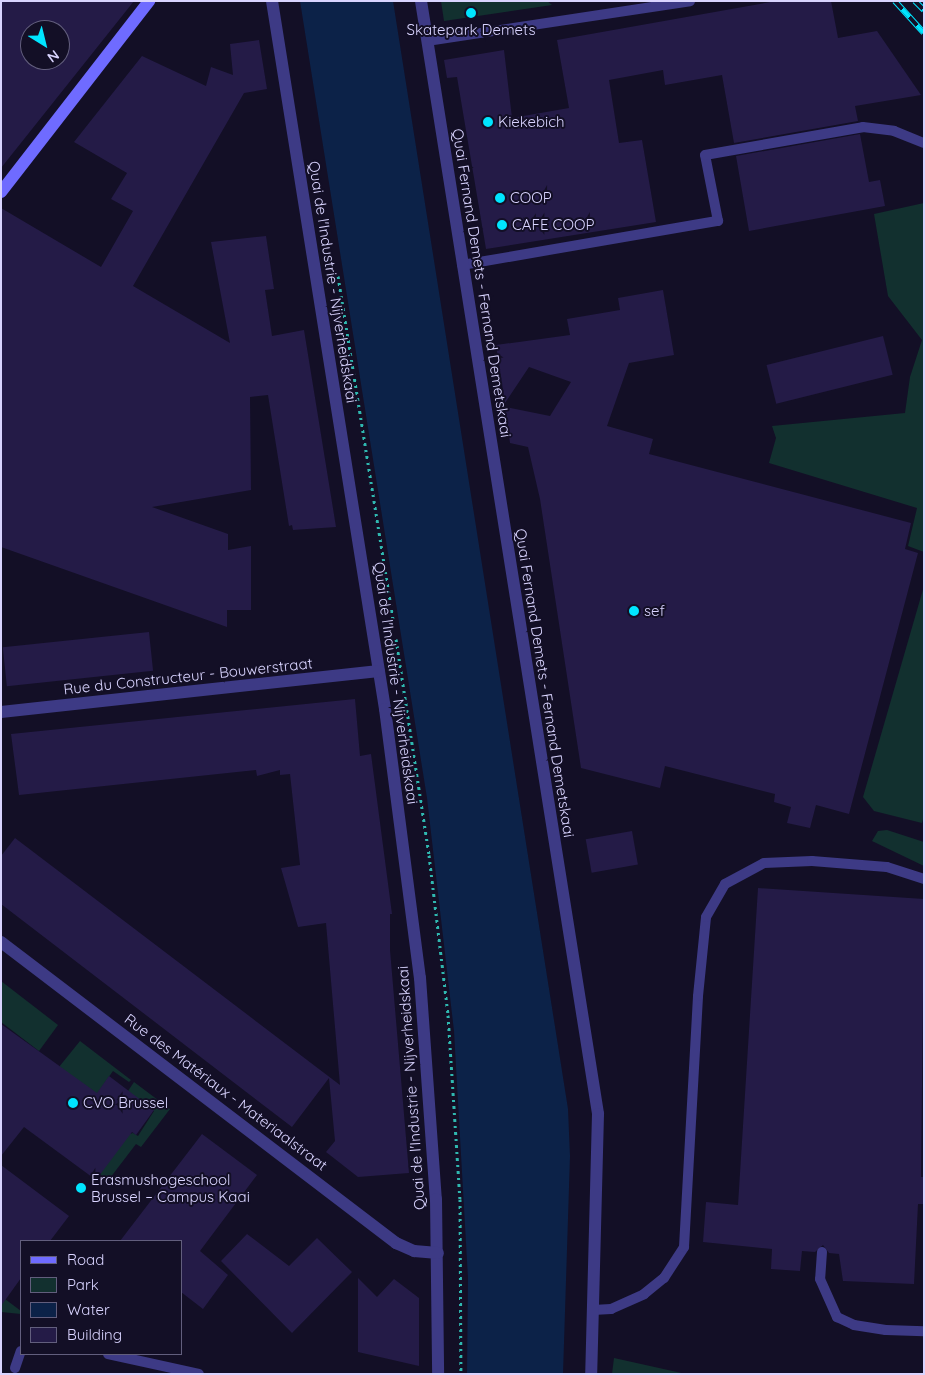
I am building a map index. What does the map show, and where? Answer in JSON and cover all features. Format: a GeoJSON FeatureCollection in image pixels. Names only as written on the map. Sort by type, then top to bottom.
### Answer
{"type":"FeatureCollection","features":[{"type":"Feature","properties":{"kind":"main road"},"geometry":{"type":"LineString","coordinates":[[1,192],[149,1]]}},
{"type":"Feature","properties":{"kind":"street","name":"Quai de l'Industrie - Nijverheidskaai"},"geometry":{"type":"LineString","coordinates":[[272,1],[379,671],[420,978],[438,1253],[438,1374]]}},
{"type":"Feature","properties":{"kind":"street","name":"Quai Fernand Demets - Fernand Demetskaai"},"geometry":{"type":"LineString","coordinates":[[421,1],[598,1114],[591,1374]]}},
{"type":"Feature","properties":{"kind":"street","name":"Rue du Constructeur - Bouwerstraat"},"geometry":{"type":"LineString","coordinates":[[1,712],[379,671]]}},
{"type":"Feature","properties":{"kind":"street","name":"Rue des Matériaux - Materiaalstraat"},"geometry":{"type":"LineString","coordinates":[[1,942],[396,1243],[414,1251],[438,1253]]}},
{"type":"Feature","properties":{"kind":"lane"},"geometry":{"type":"LineString","coordinates":[[427,42],[673,2],[690,1]]}},
{"type":"Feature","properties":{"kind":"lane"},"geometry":{"type":"LineString","coordinates":[[462,265],[718,222],[705,155],[863,127],[894,131],[924,143]]}},
{"type":"Feature","properties":{"kind":"lane"},"geometry":{"type":"LineString","coordinates":[[593,1310],[612,1309],[644,1294],[664,1278],[684,1247],[698,996],[706,917],[725,884],[764,863],[812,860],[887,867],[924,879]]}},
{"type":"Feature","properties":{"kind":"lane"},"geometry":{"type":"LineString","coordinates":[[822,1252],[820,1279],[837,1317],[854,1325],[886,1330],[924,1331]]}},
{"type":"Feature","properties":{"kind":"lane"},"geometry":{"type":"LineString","coordinates":[[15,1368],[20,1354]]}},
{"type":"Feature","properties":{"kind":"lane"},"geometry":{"type":"LineString","coordinates":[[113,1355],[199,1374]]}},
{"type":"Feature","properties":{"kind":"green space","name":"Skatepark Demets"},"geometry":{"type":"Polygon","coordinates":[[[441,1],[547,1],[552,5],[444,21],[441,1]]]}},
{"type":"Feature","properties":{"kind":"green space"},"geometry":{"type":"Polygon","coordinates":[[[924,203],[924,552],[908,546],[917,508],[769,463],[776,438],[772,426],[905,413],[910,377],[922,340],[888,296],[874,214],[924,203]]]}},
{"type":"Feature","properties":{"kind":"green space"},"geometry":{"type":"Polygon","coordinates":[[[924,586],[924,816],[922,823],[874,811],[863,797],[924,586]]]}},
{"type":"Feature","properties":{"kind":"green space"},"geometry":{"type":"Polygon","coordinates":[[[887,830],[924,842],[924,866],[872,841],[878,831],[887,830]]]}},
{"type":"Feature","properties":{"kind":"green space"},"geometry":{"type":"Polygon","coordinates":[[[1,981],[58,1025],[39,1051],[1,1022],[1,981]]]}},
{"type":"Feature","properties":{"kind":"green space"},"geometry":{"type":"Polygon","coordinates":[[[80,1041],[131,1080],[129,1082],[113,1071],[96,1095],[59,1067],[80,1041]]]}},
{"type":"Feature","properties":{"kind":"green space"},"geometry":{"type":"Polygon","coordinates":[[[134,1082],[170,1109],[141,1147],[136,1144],[107,1182],[97,1175],[127,1135],[133,1133],[138,1136],[154,1111],[128,1091],[134,1082]]]}},
{"type":"Feature","properties":{"kind":"green space"},"geometry":{"type":"Polygon","coordinates":[[[1,1296],[20,1310],[20,1314],[1,1312],[1,1296]]]}},
{"type":"Feature","properties":{"kind":"green space"},"geometry":{"type":"Polygon","coordinates":[[[614,1358],[686,1374],[612,1374],[614,1358]]]}},
{"type":"Feature","properties":{"kind":"water"},"geometry":{"type":"Polygon","coordinates":[[[300,1],[393,1],[568,1109],[570,1156],[563,1374],[467,1374],[468,1278],[454,1031],[427,798],[300,1]]]}},
{"type":"Feature","properties":{"kind":"building"},"geometry":{"type":"Polygon","coordinates":[[[1,1],[134,1],[1,168],[1,1]]]}},
{"type":"Feature","properties":{"kind":"building"},"geometry":{"type":"Polygon","coordinates":[[[776,1],[831,1],[838,38],[877,31],[921,95],[855,106],[858,121],[734,143],[722,75],[665,85],[663,70],[609,80],[619,143],[642,140],[656,222],[486,249],[457,77],[447,78],[444,60],[504,50],[512,118],[569,108],[557,40],[776,1]]]}},
{"type":"Feature","properties":{"kind":"building"},"geometry":{"type":"Polygon","coordinates":[[[259,40],[267,89],[244,93],[133,286],[230,343],[211,242],[266,236],[274,289],[265,290],[272,336],[304,330],[336,527],[293,530],[292,525],[289,526],[268,395],[250,397],[251,490],[152,507],[228,534],[228,550],[251,546],[251,610],[227,610],[227,627],[1,547],[1,208],[101,267],[133,211],[111,199],[127,173],[74,142],[142,56],[206,86],[211,67],[233,75],[230,44],[259,40]]]}},
{"type":"Feature","properties":{"kind":"building"},"geometry":{"type":"Polygon","coordinates":[[[860,134],[869,182],[880,180],[885,206],[749,231],[736,156],[860,134]]]}},
{"type":"Feature","properties":{"kind":"building"},"geometry":{"type":"Polygon","coordinates":[[[663,290],[674,355],[629,363],[607,426],[653,439],[649,454],[911,523],[905,549],[918,553],[849,814],[816,805],[810,828],[787,823],[791,807],[774,802],[775,794],[665,766],[660,788],[581,768],[540,499],[528,447],[510,443],[505,407],[550,416],[571,382],[529,367],[505,403],[496,345],[570,335],[567,319],[620,310],[618,298],[663,290]]]}},
{"type":"Feature","properties":{"kind":"building"},"geometry":{"type":"Polygon","coordinates":[[[883,336],[893,375],[776,404],[767,365],[883,336]]]}},
{"type":"Feature","properties":{"kind":"building"},"geometry":{"type":"Polygon","coordinates":[[[149,632],[153,671],[7,686],[3,647],[149,632]]]}},
{"type":"Feature","properties":{"kind":"building"},"geometry":{"type":"Polygon","coordinates":[[[355,699],[360,756],[371,754],[392,914],[390,914],[390,950],[409,1173],[358,1177],[326,1152],[335,1141],[329,1078],[292,1127],[1,904],[1,856],[15,838],[340,1085],[326,923],[298,927],[281,868],[300,865],[290,774],[280,775],[280,770],[257,776],[256,770],[19,795],[11,734],[355,699]]]}},
{"type":"Feature","properties":{"kind":"building"},"geometry":{"type":"Polygon","coordinates":[[[632,831],[638,864],[592,873],[586,839],[632,831]]]}},
{"type":"Feature","properties":{"kind":"building"},"geometry":{"type":"Polygon","coordinates":[[[758,888],[924,899],[921,1177],[924,1177],[924,1204],[918,1204],[914,1284],[843,1281],[839,1254],[829,1253],[823,1245],[815,1252],[802,1251],[800,1271],[771,1269],[772,1249],[703,1242],[706,1202],[738,1205],[758,888]]]}},
{"type":"Feature","properties":{"kind":"building","name":"CVO Brussel"},"geometry":{"type":"Polygon","coordinates":[[[1,1024],[97,1093],[109,1076],[154,1110],[136,1135],[132,1132],[96,1180],[24,1127],[1,1156],[1,1024]]]}},
{"type":"Feature","properties":{"kind":"building"},"geometry":{"type":"Polygon","coordinates":[[[202,1134],[257,1175],[200,1251],[228,1275],[203,1309],[182,1293],[182,1240],[121,1240],[202,1134]]]}},
{"type":"Feature","properties":{"kind":"building"},"geometry":{"type":"Polygon","coordinates":[[[1,1165],[69,1216],[51,1240],[20,1240],[20,1279],[1,1306],[1,1165]]]}},
{"type":"Feature","properties":{"kind":"building"},"geometry":{"type":"Polygon","coordinates":[[[247,1234],[289,1266],[317,1238],[352,1272],[292,1333],[221,1261],[247,1234]]]}},
{"type":"Feature","properties":{"kind":"building"},"geometry":{"type":"Polygon","coordinates":[[[358,1278],[377,1297],[394,1279],[419,1298],[419,1366],[358,1352],[358,1278]]]}},
{"type":"Feature","properties":{"kind":"railway"},"geometry":{"type":"LineString","coordinates":[[895,1],[924,33]]}},
{"type":"Feature","properties":{"kind":"railway"},"geometry":{"type":"LineString","coordinates":[[915,1],[924,10]]}},
{"type":"Feature","properties":{"kind":"place","name":"Skatepark Demets"},"geometry":{"type":"Point","coordinates":[471,13]}},
{"type":"Feature","properties":{"kind":"place","name":"Kiekebich"},"geometry":{"type":"Point","coordinates":[488,122]}},
{"type":"Feature","properties":{"kind":"place","name":"COOP"},"geometry":{"type":"Point","coordinates":[500,198]}},
{"type":"Feature","properties":{"kind":"place","name":"CAFE COOP"},"geometry":{"type":"Point","coordinates":[502,225]}},
{"type":"Feature","properties":{"kind":"place","name":"sef"},"geometry":{"type":"Point","coordinates":[634,611]}},
{"type":"Feature","properties":{"kind":"place","name":"CVO Brussel"},"geometry":{"type":"Point","coordinates":[73,1103]}},
{"type":"Feature","properties":{"kind":"place","name":"Erasmushogeschool Brussel – Campus Kaai"},"geometry":{"type":"Point","coordinates":[81,1188]}}]}
